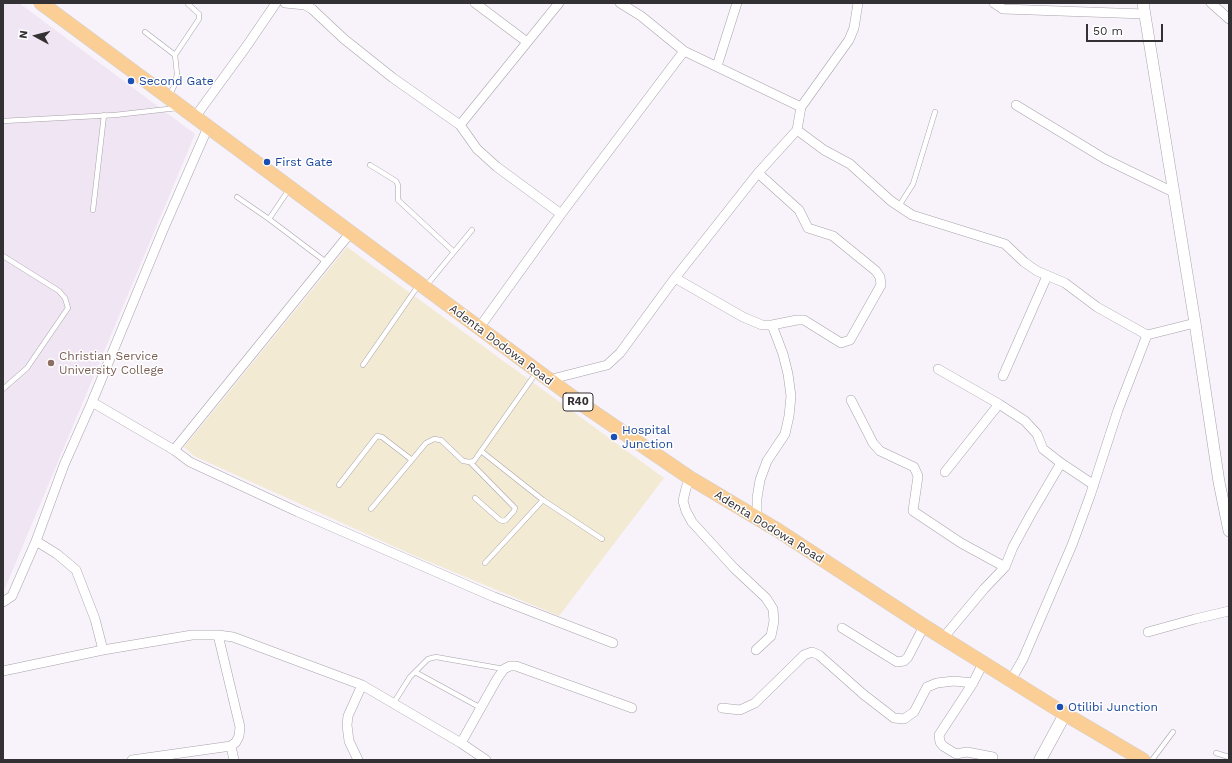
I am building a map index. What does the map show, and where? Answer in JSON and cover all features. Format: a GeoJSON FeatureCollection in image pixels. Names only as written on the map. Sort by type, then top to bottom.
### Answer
{"type":"FeatureCollection","features":[{"type":"Feature","properties":{"kind":"main road","name":"Adenta Dodowa Road"},"geometry":{"type":"LineString","coordinates":[[41,3],[208,128],[351,232],[542,376],[586,407],[690,478],[757,518],[983,663],[1143,760]]}},
{"type":"Feature","properties":{"kind":"main road"},"geometry":{"type":"LineString","coordinates":[[1040,760],[1065,714]]}},
{"type":"Feature","properties":{"kind":"street"},"geometry":{"type":"LineString","coordinates":[[195,117],[276,3]]}},
{"type":"Feature","properties":{"kind":"street"},"geometry":{"type":"LineString","coordinates":[[286,3],[315,6],[344,39],[393,78],[460,125],[477,149],[497,167],[561,214]]}},
{"type":"Feature","properties":{"kind":"street"},"geometry":{"type":"LineString","coordinates":[[475,3],[526,42]]}},
{"type":"Feature","properties":{"kind":"street"},"geometry":{"type":"LineString","coordinates":[[460,125],[559,3]]}},
{"type":"Feature","properties":{"kind":"street"},"geometry":{"type":"LineString","coordinates":[[620,3],[641,16],[684,51],[800,107]]}},
{"type":"Feature","properties":{"kind":"street"},"geometry":{"type":"LineString","coordinates":[[717,66],[737,3]]}},
{"type":"Feature","properties":{"kind":"street"},"geometry":{"type":"LineString","coordinates":[[542,376],[607,365],[620,353],[675,278],[758,173],[797,130],[800,107],[850,40],[854,28],[858,3]]}},
{"type":"Feature","properties":{"kind":"street"},"geometry":{"type":"LineString","coordinates":[[994,3],[1003,9],[1144,8],[1219,482],[1229,531]]}},
{"type":"Feature","properties":{"kind":"street"},"geometry":{"type":"LineString","coordinates":[[1211,3],[1229,19]]}},
{"type":"Feature","properties":{"kind":"street"},"geometry":{"type":"LineString","coordinates":[[479,328],[561,214],[684,51]]}},
{"type":"Feature","properties":{"kind":"street"},"geometry":{"type":"LineString","coordinates":[[1016,105],[1105,159],[1174,192]]}},
{"type":"Feature","properties":{"kind":"street"},"geometry":{"type":"LineString","coordinates":[[3,602],[12,596],[36,541],[64,465],[92,402],[162,230],[208,128]]}},
{"type":"Feature","properties":{"kind":"street"},"geometry":{"type":"LineString","coordinates":[[797,130],[824,150],[855,168],[899,206],[912,215],[1005,244],[1024,262],[1037,271],[1065,283],[1097,307],[1147,335],[1195,323]]}},
{"type":"Feature","properties":{"kind":"street"},"geometry":{"type":"LineString","coordinates":[[675,278],[743,317],[762,325],[804,320],[840,343],[850,340],[881,285],[880,277],[876,271],[833,236],[808,228],[799,210],[758,173]]}},
{"type":"Feature","properties":{"kind":"street"},"geometry":{"type":"LineString","coordinates":[[174,450],[351,232]]}},
{"type":"Feature","properties":{"kind":"street"},"geometry":{"type":"LineString","coordinates":[[1003,376],[1047,276]]}},
{"type":"Feature","properties":{"kind":"street"},"geometry":{"type":"LineString","coordinates":[[757,518],[757,498],[760,480],[767,461],[785,434],[791,396],[783,354],[772,325]]}},
{"type":"Feature","properties":{"kind":"street"},"geometry":{"type":"LineString","coordinates":[[1011,680],[1023,658],[1066,559],[1094,486],[1118,410],[1147,335]]}},
{"type":"Feature","properties":{"kind":"street"},"geometry":{"type":"LineString","coordinates":[[938,369],[999,404],[1025,421],[1036,434],[1042,449],[1094,486]]}},
{"type":"Feature","properties":{"kind":"street"},"geometry":{"type":"LineString","coordinates":[[851,400],[873,443],[880,451],[914,467],[918,476],[914,512],[961,543],[1005,568]]}},
{"type":"Feature","properties":{"kind":"street"},"geometry":{"type":"LineString","coordinates":[[92,402],[174,450],[190,462],[298,512],[494,597],[613,643]]}},
{"type":"Feature","properties":{"kind":"street"},"geometry":{"type":"LineString","coordinates":[[946,472],[999,404]]}},
{"type":"Feature","properties":{"kind":"street"},"geometry":{"type":"LineString","coordinates":[[943,638],[984,588],[1005,568],[1013,547],[1061,463]]}},
{"type":"Feature","properties":{"kind":"street"},"geometry":{"type":"LineString","coordinates":[[690,478],[683,501],[692,522],[734,568],[766,598],[773,609],[774,622],[771,636],[756,650]]}},
{"type":"Feature","properties":{"kind":"street"},"geometry":{"type":"LineString","coordinates":[[36,541],[57,554],[76,570],[95,619],[103,650]]}},
{"type":"Feature","properties":{"kind":"street"},"geometry":{"type":"LineString","coordinates":[[1148,632],[1229,611]]}},
{"type":"Feature","properties":{"kind":"street"},"geometry":{"type":"LineString","coordinates":[[842,628],[897,662],[904,661],[908,657],[924,626]]}},
{"type":"Feature","properties":{"kind":"street"},"geometry":{"type":"LineString","coordinates":[[3,671],[103,650],[192,635],[218,635],[233,637],[362,686],[461,743],[486,760]]}},
{"type":"Feature","properties":{"kind":"street"},"geometry":{"type":"LineString","coordinates":[[132,760],[231,746],[236,742],[239,736],[240,727],[218,635]]}},
{"type":"Feature","properties":{"kind":"street"},"geometry":{"type":"LineString","coordinates":[[722,708],[740,710],[755,703],[804,655],[812,652],[818,655],[894,718],[904,719],[914,712],[928,687],[937,683],[973,683]]}},
{"type":"Feature","properties":{"kind":"street"},"geometry":{"type":"LineString","coordinates":[[983,663],[973,683],[939,735],[940,742],[943,746],[956,754],[967,752],[993,757]]}},
{"type":"Feature","properties":{"kind":"street"},"geometry":{"type":"LineString","coordinates":[[461,743],[497,679],[504,669],[510,666],[516,666],[632,708]]}},
{"type":"Feature","properties":{"kind":"street"},"geometry":{"type":"LineString","coordinates":[[358,760],[350,741],[347,725],[348,716],[362,686]]}},
{"type":"Feature","properties":{"kind":"street"},"geometry":{"type":"LineString","coordinates":[[231,746],[234,760]]}},
{"type":"Feature","properties":{"kind":"lane"},"geometry":{"type":"LineString","coordinates":[[169,98],[178,74],[175,55],[199,19],[199,14],[188,4]]}},
{"type":"Feature","properties":{"kind":"lane"},"geometry":{"type":"LineString","coordinates":[[145,32],[175,55]]}},
{"type":"Feature","properties":{"kind":"lane"},"geometry":{"type":"LineString","coordinates":[[3,121],[104,116],[180,107]]}},
{"type":"Feature","properties":{"kind":"lane"},"geometry":{"type":"LineString","coordinates":[[899,206],[913,184],[936,112]]}},
{"type":"Feature","properties":{"kind":"lane"},"geometry":{"type":"LineString","coordinates":[[93,210],[104,116]]}},
{"type":"Feature","properties":{"kind":"lane"},"geometry":{"type":"LineString","coordinates":[[370,165],[396,181],[398,185],[398,200],[454,252]]}},
{"type":"Feature","properties":{"kind":"lane"},"geometry":{"type":"LineString","coordinates":[[269,219],[290,188]]}},
{"type":"Feature","properties":{"kind":"lane"},"geometry":{"type":"LineString","coordinates":[[237,196],[326,262]]}},
{"type":"Feature","properties":{"kind":"lane"},"geometry":{"type":"LineString","coordinates":[[363,365],[422,286],[454,252],[472,230]]}},
{"type":"Feature","properties":{"kind":"lane"},"geometry":{"type":"LineString","coordinates":[[3,256],[59,291],[65,298],[68,308],[27,368],[3,389]]}},
{"type":"Feature","properties":{"kind":"lane"},"geometry":{"type":"LineString","coordinates":[[371,509],[426,443],[434,439],[441,440],[463,461],[474,461],[542,376]]}},
{"type":"Feature","properties":{"kind":"lane"},"geometry":{"type":"LineString","coordinates":[[339,485],[377,436],[382,437],[412,460]]}},
{"type":"Feature","properties":{"kind":"lane"},"geometry":{"type":"LineString","coordinates":[[481,451],[543,500],[602,539]]}},
{"type":"Feature","properties":{"kind":"lane"},"geometry":{"type":"LineString","coordinates":[[470,462],[515,508],[506,520],[503,521],[475,498]]}},
{"type":"Feature","properties":{"kind":"lane"},"geometry":{"type":"LineString","coordinates":[[485,563],[543,500]]}},
{"type":"Feature","properties":{"kind":"lane"},"geometry":{"type":"LineString","coordinates":[[393,704],[410,676],[428,660],[436,657],[504,669]]}},
{"type":"Feature","properties":{"kind":"lane"},"geometry":{"type":"LineString","coordinates":[[415,672],[481,708]]}},
{"type":"Feature","properties":{"kind":"lane"},"geometry":{"type":"LineString","coordinates":[[1152,760],[1172,732]]}},
{"type":"Feature","properties":{"kind":"lane"},"geometry":{"type":"LineString","coordinates":[[1216,753],[1229,757]]}},
{"type":"Feature","properties":{"kind":"shaded area","name":"Christian Service University College"},"geometry":{"type":"Polygon","coordinates":[[[3,3],[19,3],[195,134],[3,593],[3,3]]]}},
{"type":"Feature","properties":{"kind":"shaded area"},"geometry":{"type":"Polygon","coordinates":[[[347,247],[664,478],[559,616],[413,555],[194,456],[184,447],[347,247]]]}},
{"type":"Feature","properties":{"kind":"place","name":"Second Gate"},"geometry":{"type":"Point","coordinates":[131,81]}},
{"type":"Feature","properties":{"kind":"place","name":"First Gate"},"geometry":{"type":"Point","coordinates":[267,162]}},
{"type":"Feature","properties":{"kind":"place","name":"Christian Service University College"},"geometry":{"type":"Point","coordinates":[51,363]}},
{"type":"Feature","properties":{"kind":"place","name":"Hospital Junction"},"geometry":{"type":"Point","coordinates":[614,437]}},
{"type":"Feature","properties":{"kind":"place","name":"Otilibi Junction"},"geometry":{"type":"Point","coordinates":[1060,707]}}]}
